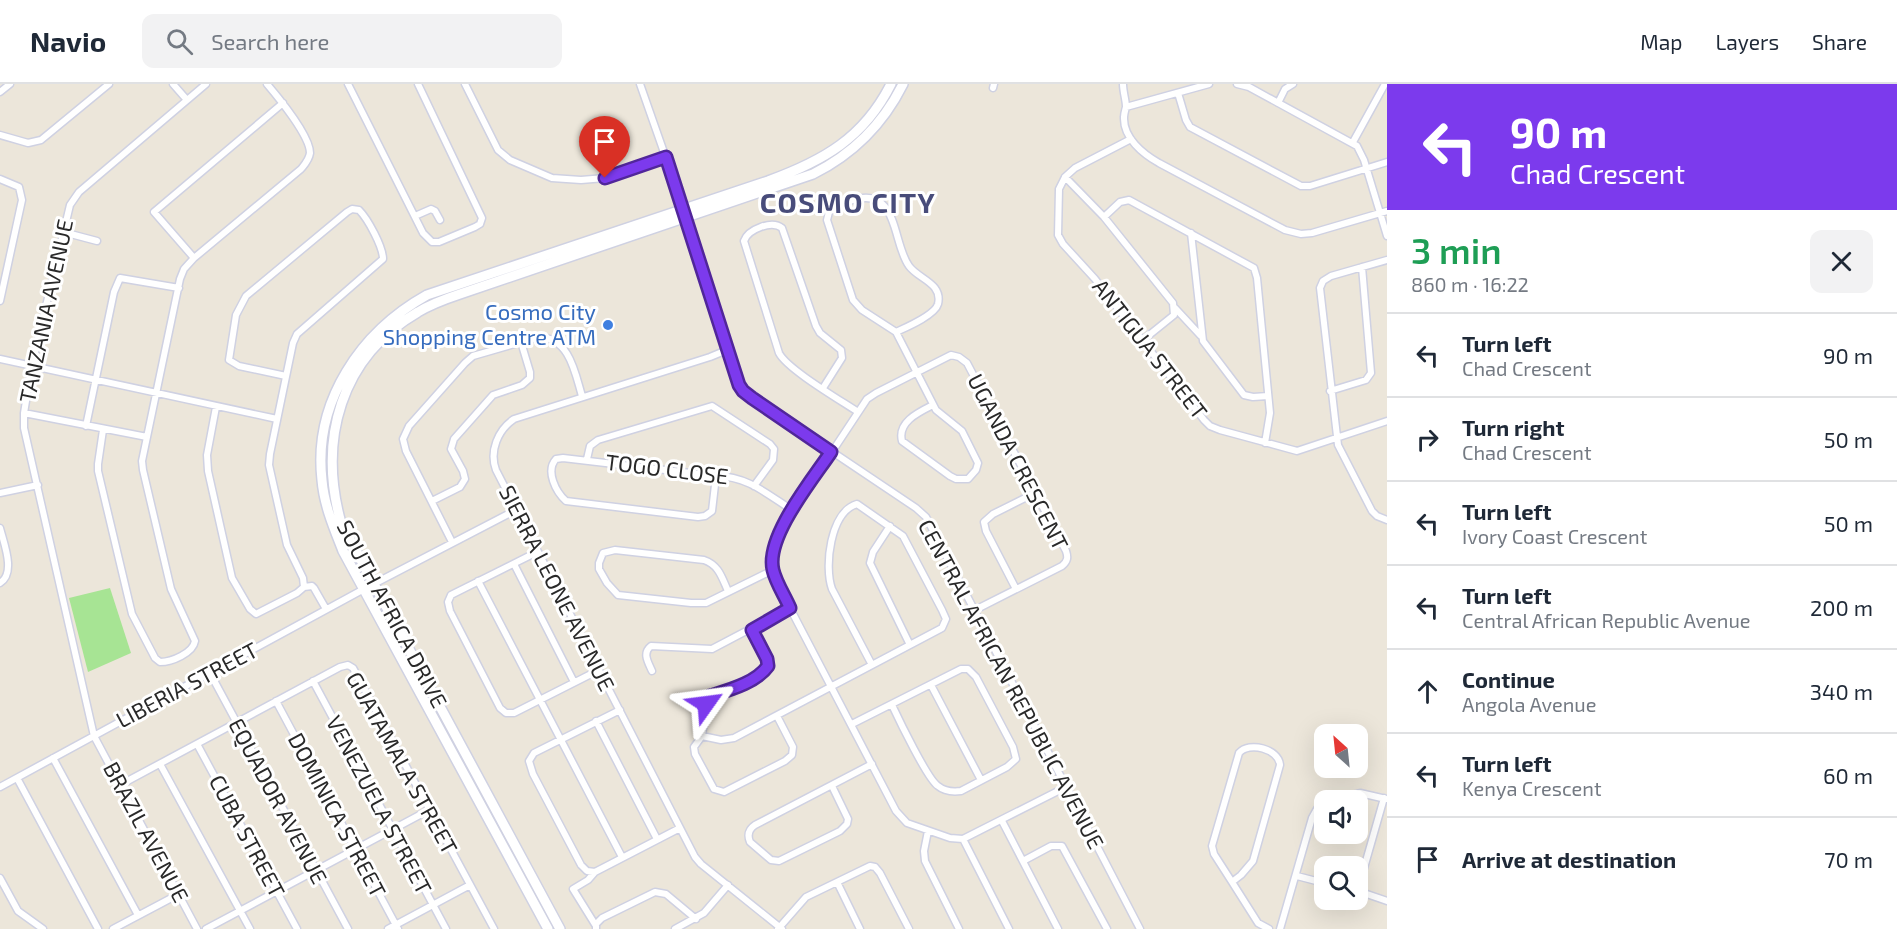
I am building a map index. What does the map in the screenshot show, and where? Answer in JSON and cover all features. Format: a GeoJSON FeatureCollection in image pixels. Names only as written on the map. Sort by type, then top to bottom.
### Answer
{"type":"FeatureCollection","features":[{"type":"Feature","properties":{"kind":"street"},"geometry":{"type":"LineString","coordinates":[[0,135],[28,143],[41,140],[109,84]]}},
{"type":"Feature","properties":{"kind":"street"},"geometry":{"type":"LineString","coordinates":[[172,84],[187,100]]}},
{"type":"Feature","properties":{"kind":"street","name":"TANZANIA AVENUE"},"geometry":{"type":"LineString","coordinates":[[94,736],[24,428],[24,413],[32,364],[70,205],[79,192],[206,84]]}},
{"type":"Feature","properties":{"kind":"street"},"geometry":{"type":"LineString","coordinates":[[103,429],[98,471],[132,614],[155,658],[160,662],[165,662],[191,650],[195,641],[171,589],[143,470],[147,437],[182,274],[194,258],[306,164],[309,148],[306,139],[284,103],[267,84]]}},
{"type":"Feature","properties":{"kind":"street"},"geometry":{"type":"LineString","coordinates":[[348,84],[427,238],[432,242],[439,242],[475,227],[480,224],[482,218],[418,84]]}},
{"type":"Feature","properties":{"kind":"street"},"geometry":{"type":"LineString","coordinates":[[465,84],[498,150],[510,160],[552,178],[593,180],[623,173],[666,157]]}},
{"type":"Feature","properties":{"kind":"street","name":"CENTRAL AFRICAN REPUBLIC AVENUE"},"geometry":{"type":"LineString","coordinates":[[640,84],[685,214],[727,350],[743,391],[921,512],[975,610],[1140,929]]}},
{"type":"Feature","properties":{"kind":"street","name":"SOUTH AFRICA DRIVE"},"geometry":{"type":"LineString","coordinates":[[560,929],[341,523],[334,495],[332,449],[336,418],[344,394],[365,357],[382,339],[400,324],[433,304],[685,214],[785,175],[824,157],[865,124],[891,84]]}},
{"type":"Feature","properties":{"kind":"street","name":"SOUTH AFRICA DRIVE"},"geometry":{"type":"LineString","coordinates":[[548,929],[342,551],[325,499],[321,472],[325,425],[342,378],[367,342],[395,315],[427,295],[801,179],[834,163],[869,134],[891,106],[903,84]]}},
{"type":"Feature","properties":{"kind":"street"},"geometry":{"type":"LineString","coordinates":[[1123,84],[1126,107],[1124,122],[1131,140],[1152,159],[1290,232],[1301,234],[1320,231],[1384,212]]}},
{"type":"Feature","properties":{"kind":"street"},"geometry":{"type":"LineString","coordinates":[[1126,107],[1209,84]]}},
{"type":"Feature","properties":{"kind":"street"},"geometry":{"type":"LineString","coordinates":[[1237,84],[1249,87],[1353,142],[1362,154],[1384,212],[1387,236]]}},
{"type":"Feature","properties":{"kind":"street"},"geometry":{"type":"LineString","coordinates":[[1278,103],[1285,90],[1293,84]]}},
{"type":"Feature","properties":{"kind":"street"},"geometry":{"type":"LineString","coordinates":[[1353,142],[1385,84]]}},
{"type":"Feature","properties":{"kind":"street"},"geometry":{"type":"LineString","coordinates":[[1178,93],[1190,127],[1301,186],[1307,187],[1387,162]]}},
{"type":"Feature","properties":{"kind":"street"},"geometry":{"type":"LineString","coordinates":[[194,258],[154,212],[284,103]]}},
{"type":"Feature","properties":{"kind":"street"},"geometry":{"type":"LineString","coordinates":[[1131,140],[1075,168],[1065,177],[1104,217],[1172,300],[1175,308],[1202,336]]}},
{"type":"Feature","properties":{"kind":"street","name":"ANTIGUA STREET"},"geometry":{"type":"LineString","coordinates":[[1065,177],[1059,189],[1057,225],[1059,238],[1095,279],[1207,423],[1220,430],[1297,451],[1387,421]]}},
{"type":"Feature","properties":{"kind":"street"},"geometry":{"type":"LineString","coordinates":[[0,179],[19,187],[22,200],[0,301]]}},
{"type":"Feature","properties":{"kind":"street"},"geometry":{"type":"LineString","coordinates":[[896,332],[934,311],[938,304],[936,291],[929,281],[908,265],[891,217],[881,203],[870,198],[861,198],[835,206],[828,212],[827,220],[854,300],[862,310],[896,332],[933,405],[942,417],[962,431],[978,463],[976,471],[968,479],[956,479],[902,441],[901,432],[908,422],[916,414],[933,405]]}},
{"type":"Feature","properties":{"kind":"street"},"geometry":{"type":"LineString","coordinates":[[1104,217],[1123,200],[1129,200],[1250,265],[1255,271],[1270,419],[1265,442]]}},
{"type":"Feature","properties":{"kind":"street"},"geometry":{"type":"LineString","coordinates":[[286,376],[230,362],[229,353],[238,309],[246,296],[347,212],[352,209],[359,210],[381,249],[383,259],[297,334],[293,342],[269,465],[287,545],[303,578],[304,587]]}},
{"type":"Feature","properties":{"kind":"street"},"geometry":{"type":"LineString","coordinates":[[415,216],[431,209],[440,220]]}},
{"type":"Feature","properties":{"kind":"street"},"geometry":{"type":"LineString","coordinates":[[823,388],[842,358],[841,351],[820,333],[816,326],[782,228],[775,224],[754,231],[745,237],[744,245],[778,353],[784,362],[858,412]]}},
{"type":"Feature","properties":{"kind":"street"},"geometry":{"type":"LineString","coordinates":[[63,232],[97,241]]}},
{"type":"Feature","properties":{"kind":"street"},"geometry":{"type":"LineString","coordinates":[[1191,233],[1205,346],[1241,393],[1249,397],[1268,396]]}},
{"type":"Feature","properties":{"kind":"street"},"geometry":{"type":"LineString","coordinates":[[1387,260],[1327,278],[1320,286],[1338,447],[1372,511],[1387,520]]}},
{"type":"Feature","properties":{"kind":"street"},"geometry":{"type":"LineString","coordinates":[[1330,391],[1366,380],[1371,373],[1362,267]]}},
{"type":"Feature","properties":{"kind":"street"},"geometry":{"type":"LineString","coordinates":[[86,426],[114,292],[120,278],[179,288]]}},
{"type":"Feature","properties":{"kind":"street"},"geometry":{"type":"LineString","coordinates":[[1143,340],[1174,315],[1175,308]]}},
{"type":"Feature","properties":{"kind":"street"},"geometry":{"type":"LineString","coordinates":[[452,542],[403,444],[405,433],[469,359],[521,342],[545,337],[560,344],[570,359],[582,396]]}},
{"type":"Feature","properties":{"kind":"street"},"geometry":{"type":"LineString","coordinates":[[432,501],[460,487],[465,479],[451,448],[454,439],[493,395],[522,385],[530,378],[521,342]]}},
{"type":"Feature","properties":{"kind":"street","name":"SIERRA LEONE AVENUE"},"geometry":{"type":"LineString","coordinates":[[727,350],[522,416],[509,423],[501,432],[495,448],[494,465],[698,860],[780,928]]}},
{"type":"Feature","properties":{"kind":"street","name":"UGANDA CRESCENT"},"geometry":{"type":"LineString","coordinates":[[773,570],[776,540],[792,510],[858,412],[873,394],[951,355],[965,361],[1066,551],[1067,560],[1062,566],[975,610]]}},
{"type":"Feature","properties":{"kind":"street"},"geometry":{"type":"LineString","coordinates":[[0,359],[32,364],[96,381],[277,419]]}},
{"type":"Feature","properties":{"kind":"street","name":"TOGO CLOSE"},"geometry":{"type":"LineString","coordinates":[[754,486],[773,460],[774,449],[770,444],[712,406],[592,442],[587,459],[716,476],[733,476],[754,486],[792,510]]}},
{"type":"Feature","properties":{"kind":"street"},"geometry":{"type":"LineString","coordinates":[[216,407],[207,455],[207,471],[232,578],[250,609],[256,614],[304,587],[312,586],[326,609]]}},
{"type":"Feature","properties":{"kind":"street"},"geometry":{"type":"LineString","coordinates":[[24,413],[147,437]]}},
{"type":"Feature","properties":{"kind":"street"},"geometry":{"type":"LineString","coordinates":[[587,459],[562,458],[556,459],[552,464],[550,474],[566,501],[705,516],[712,511],[714,506],[716,476]]}},
{"type":"Feature","properties":{"kind":"street"},"geometry":{"type":"LineString","coordinates":[[0,493],[38,485]]}},
{"type":"Feature","properties":{"kind":"street"},"geometry":{"type":"LineString","coordinates":[[1016,589],[986,531],[984,522],[993,514],[1035,493]]}},
{"type":"Feature","properties":{"kind":"street"},"geometry":{"type":"LineString","coordinates":[[702,736],[728,740],[833,687],[942,628],[946,619],[908,543],[890,526],[857,504],[848,508],[833,533],[829,578],[872,665]]}},
{"type":"Feature","properties":{"kind":"street","name":"LIBERIA STREET"},"geometry":{"type":"LineString","coordinates":[[0,787],[326,609],[516,510]]}},
{"type":"Feature","properties":{"kind":"street"},"geometry":{"type":"LineString","coordinates":[[890,526],[873,552],[870,563],[910,645]]}},
{"type":"Feature","properties":{"kind":"street"},"geometry":{"type":"LineString","coordinates":[[0,528],[9,571],[0,583]]}},
{"type":"Feature","properties":{"kind":"street"},"geometry":{"type":"LineString","coordinates":[[728,591],[716,567],[704,561],[615,550],[603,554],[598,563],[599,570],[607,583],[618,595],[700,604],[728,591],[773,570],[790,608],[900,817],[907,823],[950,838],[963,839],[1066,787]]}},
{"type":"Feature","properties":{"kind":"street"},"geometry":{"type":"LineString","coordinates":[[537,552],[449,597],[448,606],[502,712],[509,714],[599,670]]}},
{"type":"Feature","properties":{"kind":"street"},"geometry":{"type":"LineString","coordinates":[[514,564],[574,682]]}},
{"type":"Feature","properties":{"kind":"street"},"geometry":{"type":"LineString","coordinates":[[478,581],[622,857]]}},
{"type":"Feature","properties":{"kind":"street"},"geometry":{"type":"LineString","coordinates":[[652,671],[646,655],[646,651],[651,646],[712,649],[790,608]]}},
{"type":"Feature","properties":{"kind":"street"},"geometry":{"type":"LineString","coordinates":[[752,630],[767,659],[768,666],[756,676],[726,692],[713,694],[707,699],[702,736],[695,743],[695,754],[714,789],[724,792],[785,761],[792,755],[793,747],[777,716]]}},
{"type":"Feature","properties":{"kind":"street","name":"GUATAMALA STREET"},"geometry":{"type":"LineString","coordinates":[[120,785],[313,681],[348,665],[353,668],[494,929]]}},
{"type":"Feature","properties":{"kind":"street"},"geometry":{"type":"LineString","coordinates":[[852,724],[962,669],[971,670],[1013,747],[1016,755],[1013,762],[957,791],[943,789],[935,784],[892,705]]}},
{"type":"Feature","properties":{"kind":"street","name":"EQUADOR AVENUE"},"geometry":{"type":"LineString","coordinates":[[210,673],[348,929]]}},
{"type":"Feature","properties":{"kind":"street","name":"VENEZUELA STREET"},"geometry":{"type":"LineString","coordinates":[[313,681],[446,929]]}},
{"type":"Feature","properties":{"kind":"street"},"geometry":{"type":"LineString","coordinates":[[931,685],[981,780]]}},
{"type":"Feature","properties":{"kind":"street","name":"DOMINICA STREET"},"geometry":{"type":"LineString","coordinates":[[276,701],[397,927]]}},
{"type":"Feature","properties":{"kind":"street"},"geometry":{"type":"LineString","coordinates":[[595,872],[587,871],[581,865],[529,765],[530,757],[560,739],[620,710]]}},
{"type":"Feature","properties":{"kind":"street"},"geometry":{"type":"LineString","coordinates":[[596,722],[657,839]]}},
{"type":"Feature","properties":{"kind":"street","name":"BRAZIL AVENUE"},"geometry":{"type":"LineString","coordinates":[[94,736],[197,929]]}},
{"type":"Feature","properties":{"kind":"street","name":"CUBA STREET"},"geometry":{"type":"LineString","coordinates":[[197,744],[297,929]]}},
{"type":"Feature","properties":{"kind":"street"},"geometry":{"type":"LineString","coordinates":[[1232,882],[1253,861],[1280,765],[1275,754],[1251,747],[1243,748],[1239,753],[1212,846],[1214,854],[1258,923],[1269,929]]}},
{"type":"Feature","properties":{"kind":"street"},"geometry":{"type":"LineString","coordinates":[[53,758],[138,915]]}},
{"type":"Feature","properties":{"kind":"street"},"geometry":{"type":"LineString","coordinates":[[160,764],[250,929]]}},
{"type":"Feature","properties":{"kind":"street"},"geometry":{"type":"LineString","coordinates":[[832,786],[848,819],[847,824],[840,831],[779,861],[771,860],[750,842],[750,829],[755,825],[872,764]]}},
{"type":"Feature","properties":{"kind":"street"},"geometry":{"type":"LineString","coordinates":[[17,778],[98,929]]}},
{"type":"Feature","properties":{"kind":"street"},"geometry":{"type":"LineString","coordinates":[[1368,794],[1386,798],[1368,857]]}},
{"type":"Feature","properties":{"kind":"street"},"geometry":{"type":"LineString","coordinates":[[207,929],[429,810]]}},
{"type":"Feature","properties":{"kind":"street"},"geometry":{"type":"LineString","coordinates":[[1281,929],[1314,814]]}},
{"type":"Feature","properties":{"kind":"street"},"geometry":{"type":"LineString","coordinates":[[1002,821],[1058,929]]}},
{"type":"Feature","properties":{"kind":"street"},"geometry":{"type":"LineString","coordinates":[[596,928],[573,889],[588,880],[595,872],[680,828]]}},
{"type":"Feature","properties":{"kind":"street"},"geometry":{"type":"LineString","coordinates":[[928,831],[924,851],[925,861],[959,929]]}},
{"type":"Feature","properties":{"kind":"street"},"geometry":{"type":"LineString","coordinates":[[963,839],[1009,929]]}},
{"type":"Feature","properties":{"kind":"street"},"geometry":{"type":"LineString","coordinates":[[1023,861],[1051,846],[1062,846],[1107,929]]}},
{"type":"Feature","properties":{"kind":"street"},"geometry":{"type":"LineString","coordinates":[[780,928],[804,899],[867,866],[875,867],[880,873],[909,929]]}},
{"type":"Feature","properties":{"kind":"street"},"geometry":{"type":"LineString","coordinates":[[1297,876],[1314,880]]}},
{"type":"Feature","properties":{"kind":"street"},"geometry":{"type":"LineString","coordinates":[[0,878],[18,911],[43,929]]}},
{"type":"Feature","properties":{"kind":"street"},"geometry":{"type":"LineString","coordinates":[[837,882],[860,929]]}},
{"type":"Feature","properties":{"kind":"street"},"geometry":{"type":"LineString","coordinates":[[388,929],[397,927],[470,885]]}},
{"type":"Feature","properties":{"kind":"street"},"geometry":{"type":"LineString","coordinates":[[675,929],[696,919],[706,911],[728,885]]}},
{"type":"Feature","properties":{"kind":"street"},"geometry":{"type":"LineString","coordinates":[[596,928],[597,922],[604,917],[655,892],[666,894],[696,919]]}},
{"type":"Feature","properties":{"kind":"street"},"geometry":{"type":"LineString","coordinates":[[113,929],[179,894]]}},
{"type":"Feature","properties":{"kind":"street"},"geometry":{"type":"LineString","coordinates":[[1368,894],[1387,901]]}},
{"type":"Feature","properties":{"kind":"green space"},"geometry":{"type":"Polygon","coordinates":[[[110,588],[131,653],[88,672],[69,598],[110,588]]]}},
{"type":"Feature","properties":{"kind":"place","name":"Cosmo City Shopping Centre ATM"},"geometry":{"type":"Point","coordinates":[608,325]}},
{"type":"Feature","properties":{"kind":"district","name":"COSMO CITY"},"geometry":{"type":"Point","coordinates":[848,203]}},
{"type":"Feature","properties":{"kind":"route"},"geometry":{"type":"LineString","coordinates":[[605,178],[666,157],[739,385],[752,398],[831,452],[792,510],[774,545],[773,570],[790,608],[752,630],[767,659],[768,666],[756,676],[726,692],[710,696],[706,704]]}}]}
